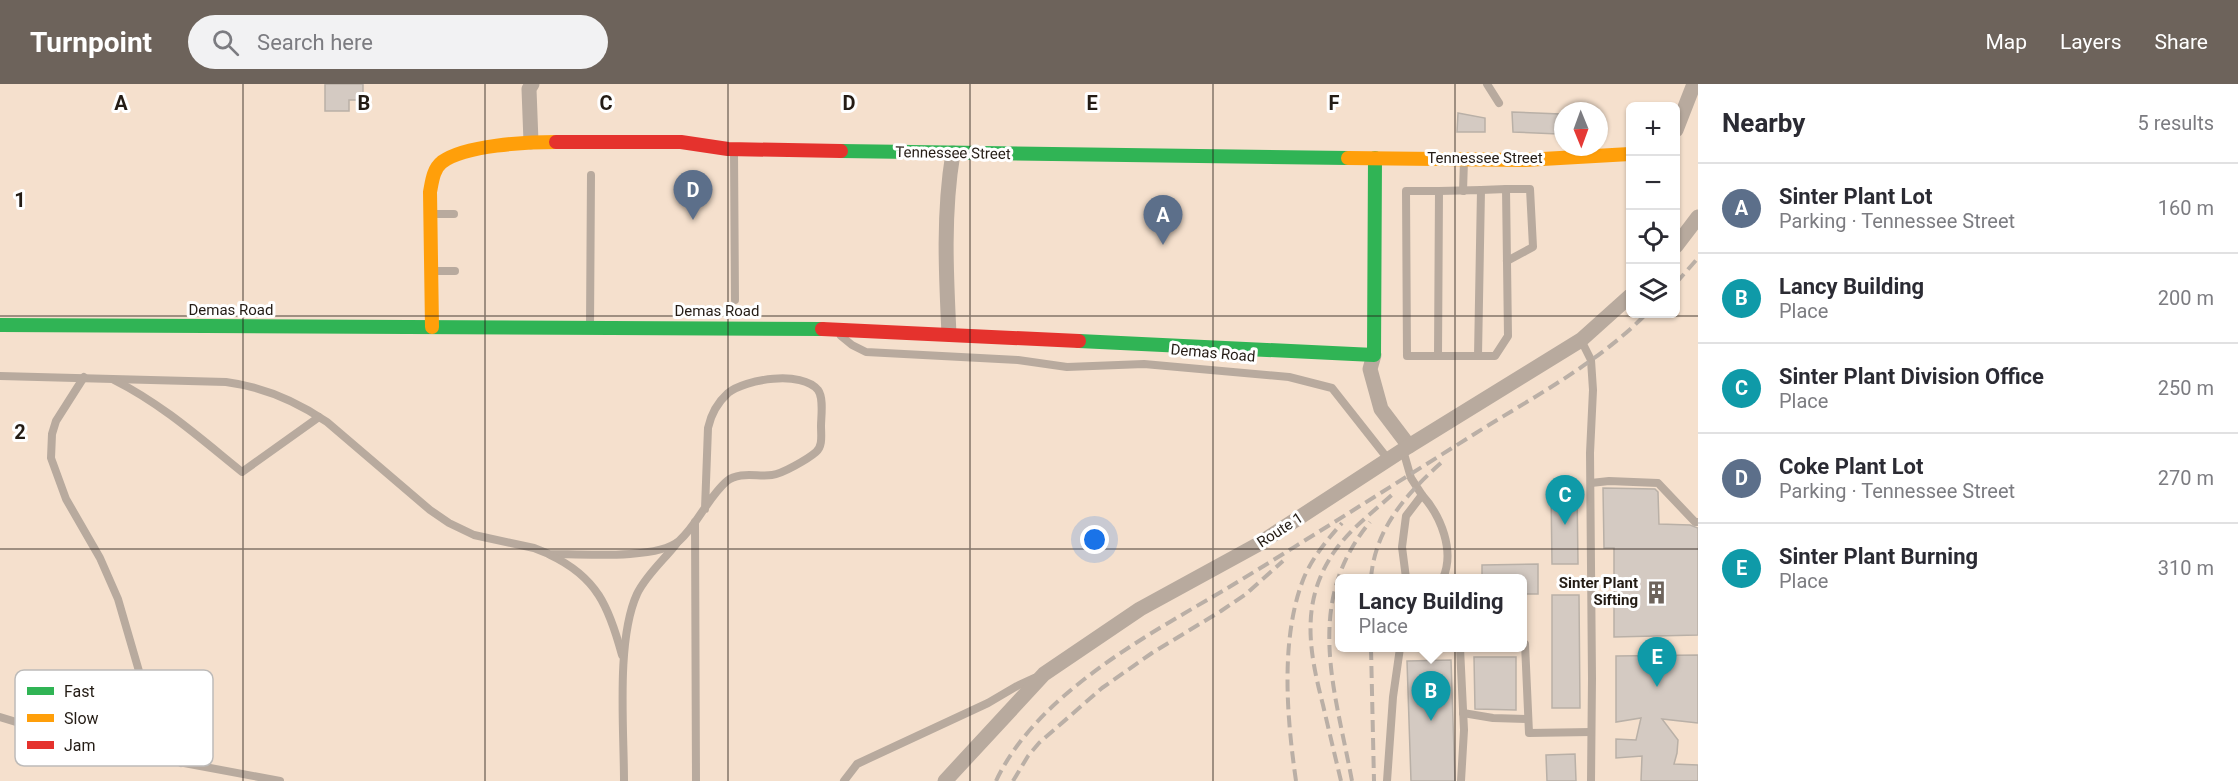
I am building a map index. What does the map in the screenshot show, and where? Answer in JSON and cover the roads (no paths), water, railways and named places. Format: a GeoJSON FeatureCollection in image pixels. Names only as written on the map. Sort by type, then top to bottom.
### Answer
{"type":"FeatureCollection","features":[{"type":"Feature","properties":{"kind":"street"},"geometry":{"type":"LineString","coordinates":[[531,142],[529,89],[532,84]]}},
{"type":"Feature","properties":{"kind":"street"},"geometry":{"type":"LineString","coordinates":[[1680,120],[1694,84]]}},
{"type":"Feature","properties":{"kind":"street","name":"Tennessee Street"},"geometry":{"type":"LineString","coordinates":[[430,214],[430,192],[440,163],[460,153],[531,142],[681,142],[734,149],[953,153],[1525,160],[1626,154]]}},
{"type":"Feature","properties":{"kind":"street"},"geometry":{"type":"LineString","coordinates":[[948,334],[945,238],[947,193],[953,153]]}},
{"type":"Feature","properties":{"kind":"street"},"geometry":{"type":"LineString","coordinates":[[1375,158],[1374,356],[1370,369],[1381,410],[1406,448]]}},
{"type":"Feature","properties":{"kind":"street"},"geometry":{"type":"LineString","coordinates":[[430,214],[432,327]]}},
{"type":"Feature","properties":{"kind":"street"},"geometry":{"type":"LineString","coordinates":[[1680,241],[1698,217]]}},
{"type":"Feature","properties":{"kind":"street","name":"Route 1"},"geometry":{"type":"LineString","coordinates":[[945,781],[1044,674],[1140,609],[1257,545],[1388,459],[1581,340],[1626,300]]}},
{"type":"Feature","properties":{"kind":"street","name":"Demas Road"},"geometry":{"type":"LineString","coordinates":[[0,325],[834,329]]}},
{"type":"Feature","properties":{"kind":"street"},"geometry":{"type":"LineString","coordinates":[[834,329],[1374,356]]}},
{"type":"Feature","properties":{"kind":"lane"},"geometry":{"type":"LineString","coordinates":[[1487,84],[1499,103]]}},
{"type":"Feature","properties":{"kind":"lane"},"geometry":{"type":"LineString","coordinates":[[734,149],[735,300]]}},
{"type":"Feature","properties":{"kind":"lane"},"geometry":{"type":"LineString","coordinates":[[1462,191],[1464,159]]}},
{"type":"Feature","properties":{"kind":"lane"},"geometry":{"type":"LineString","coordinates":[[590,328],[591,175]]}},
{"type":"Feature","properties":{"kind":"lane"},"geometry":{"type":"LineString","coordinates":[[1506,189],[1506,261],[1508,336],[1495,356],[1407,356],[1406,191],[1462,191],[1506,189],[1530,189],[1533,247],[1506,261]]}},
{"type":"Feature","properties":{"kind":"lane"},"geometry":{"type":"LineString","coordinates":[[1478,356],[1481,190]]}},
{"type":"Feature","properties":{"kind":"lane"},"geometry":{"type":"LineString","coordinates":[[1438,356],[1439,191]]}},
{"type":"Feature","properties":{"kind":"lane"},"geometry":{"type":"LineString","coordinates":[[430,214],[454,214]]}},
{"type":"Feature","properties":{"kind":"lane"},"geometry":{"type":"LineString","coordinates":[[431,271],[455,271]]}},
{"type":"Feature","properties":{"kind":"lane","name":"Demas Road"},"geometry":{"type":"LineString","coordinates":[[834,329],[852,345],[866,352],[1018,360],[1067,368],[1144,364],[1289,376],[1332,388],[1388,459]]}},
{"type":"Feature","properties":{"kind":"lane"},"geometry":{"type":"LineString","coordinates":[[1581,340],[1591,360],[1592,380],[1591,781]]}},
{"type":"Feature","properties":{"kind":"lane"},"geometry":{"type":"LineString","coordinates":[[0,376],[84,377],[248,385],[291,400],[319,417],[430,510],[449,523],[474,534],[534,548],[577,569],[592,584],[612,620],[624,661]]}},
{"type":"Feature","properties":{"kind":"lane"},"geometry":{"type":"LineString","coordinates":[[84,377],[56,421],[52,434],[51,458],[66,499],[100,558],[118,599],[138,670]]}},
{"type":"Feature","properties":{"kind":"lane"},"geometry":{"type":"LineString","coordinates":[[109,378],[142,394],[242,472],[319,417]]}},
{"type":"Feature","properties":{"kind":"lane"},"geometry":{"type":"LineString","coordinates":[[624,781],[624,661],[629,622],[638,592],[705,509],[727,481],[733,478],[774,475],[817,452],[821,440],[819,391],[802,381],[777,379],[746,384],[736,388],[723,399],[711,417],[708,428],[705,509]]}},
{"type":"Feature","properties":{"kind":"lane"},"geometry":{"type":"LineString","coordinates":[[1406,448],[1411,478],[1440,520],[1446,544],[1447,569],[1445,574]]}},
{"type":"Feature","properties":{"kind":"lane"},"geometry":{"type":"LineString","coordinates":[[1591,483],[1609,481],[1658,483],[1695,522],[1698,522]]}},
{"type":"Feature","properties":{"kind":"lane"},"geometry":{"type":"LineString","coordinates":[[1405,574],[1402,548],[1406,516],[1422,495]]}},
{"type":"Feature","properties":{"kind":"lane"},"geometry":{"type":"LineString","coordinates":[[695,521],[696,781]]}},
{"type":"Feature","properties":{"kind":"lane"},"geometry":{"type":"LineString","coordinates":[[549,554],[647,553],[678,542]]}},
{"type":"Feature","properties":{"kind":"lane"},"geometry":{"type":"LineString","coordinates":[[1447,569],[1450,574]]}},
{"type":"Feature","properties":{"kind":"lane"},"geometry":{"type":"LineString","coordinates":[[1387,781],[1393,697],[1399,652]]}},
{"type":"Feature","properties":{"kind":"lane"},"geometry":{"type":"LineString","coordinates":[[1460,652],[1463,713],[1461,781]]}},
{"type":"Feature","properties":{"kind":"lane"},"geometry":{"type":"LineString","coordinates":[[1525,652],[1529,733],[1591,732]]}},
{"type":"Feature","properties":{"kind":"lane"},"geometry":{"type":"LineString","coordinates":[[844,781],[857,764],[988,703],[1044,674]]}},
{"type":"Feature","properties":{"kind":"lane"},"geometry":{"type":"LineString","coordinates":[[1463,713],[1493,718],[1528,719]]}},
{"type":"Feature","properties":{"kind":"lane"},"geometry":{"type":"LineString","coordinates":[[0,717],[15,722]]}},
{"type":"Feature","properties":{"kind":"lane"},"geometry":{"type":"LineString","coordinates":[[198,766],[280,781]]}},
{"type":"Feature","properties":{"kind":"railway"},"geometry":{"type":"LineString","coordinates":[[1680,278],[1698,258]]}},
{"type":"Feature","properties":{"kind":"railway"},"geometry":{"type":"LineString","coordinates":[[996,781],[1014,750],[1038,721],[1096,670],[1129,647],[1565,378],[1607,348],[1642,318]]}},
{"type":"Feature","properties":{"kind":"railway"},"geometry":{"type":"LineString","coordinates":[[1372,574],[1379,544],[1394,514],[1416,487],[1441,463]]}},
{"type":"Feature","properties":{"kind":"railway"},"geometry":{"type":"LineString","coordinates":[[1341,781],[1314,665],[1310,627],[1312,608],[1323,571],[1334,552],[1354,528],[1393,494]]}},
{"type":"Feature","properties":{"kind":"railway"},"geometry":{"type":"LineString","coordinates":[[1341,574],[1349,553],[1370,522]]}},
{"type":"Feature","properties":{"kind":"railway"},"geometry":{"type":"LineString","coordinates":[[1296,781],[1288,706],[1288,654],[1291,628],[1306,572],[1342,523]]}},
{"type":"Feature","properties":{"kind":"railway"},"geometry":{"type":"LineString","coordinates":[[1013,781],[1039,743],[1102,688],[1152,653],[1246,594],[1283,561]]}},
{"type":"Feature","properties":{"kind":"railway"},"geometry":{"type":"LineString","coordinates":[[1335,593],[1330,615],[1330,647],[1338,713],[1352,781]]}},
{"type":"Feature","properties":{"kind":"railway"},"geometry":{"type":"LineString","coordinates":[[1371,652],[1374,781]]}},
{"type":"Feature","properties":{"kind":"place","name":"Coke Plant Lot"},"geometry":{"type":"Point","coordinates":[693,220]}},
{"type":"Feature","properties":{"kind":"place","name":"Sinter Plant Lot"},"geometry":{"type":"Point","coordinates":[1163,245]}},
{"type":"Feature","properties":{"kind":"place","name":"Sinter Plant Division Office"},"geometry":{"type":"Point","coordinates":[1565,525]}},
{"type":"Feature","properties":{"kind":"place","name":"Sinter Plant Sifting"},"geometry":{"type":"Point","coordinates":[1656,592]}},
{"type":"Feature","properties":{"kind":"place","name":"Sinter Plant Burning"},"geometry":{"type":"Point","coordinates":[1657,687]}},
{"type":"Feature","properties":{"kind":"place","name":"Lancy Building"},"geometry":{"type":"Point","coordinates":[1431,721]}}]}
